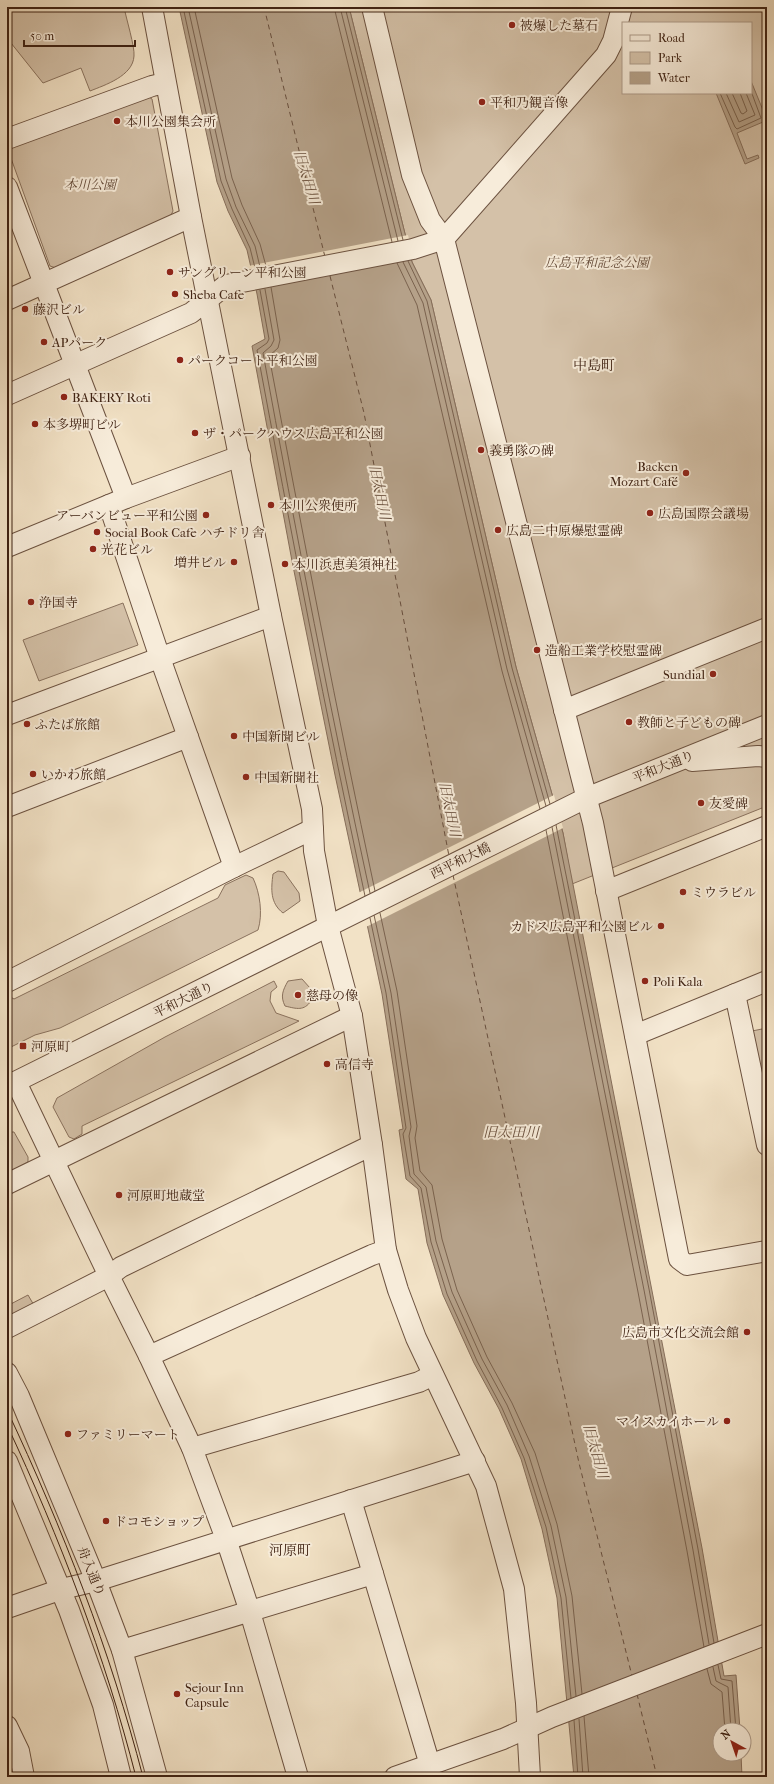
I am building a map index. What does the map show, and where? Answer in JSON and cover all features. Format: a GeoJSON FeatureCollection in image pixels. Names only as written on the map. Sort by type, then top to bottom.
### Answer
{"type":"FeatureCollection","features":[{"type":"Feature","properties":{"kind":"street"},"geometry":{"type":"LineString","coordinates":[[152,7],[191,217],[271,616],[312,809],[314,851],[328,926],[352,1016],[372,1145],[386,1250],[398,1290],[416,1338],[432,1375],[486,1486],[514,1589],[528,1729],[530,1777]]}},
{"type":"Feature","properties":{"kind":"street"},"geometry":{"type":"LineString","coordinates":[[372,7],[412,175],[430,220],[444,239],[586,798],[635,1035],[679,1260],[687,1265],[767,1251]]}},
{"type":"Feature","properties":{"kind":"street"},"geometry":{"type":"LineString","coordinates":[[7,395],[191,313],[226,286],[250,280],[413,249],[444,239],[603,58],[613,40],[622,7]]}},
{"type":"Feature","properties":{"kind":"street"},"geometry":{"type":"LineString","coordinates":[[7,139],[152,86],[165,83]]}},
{"type":"Feature","properties":{"kind":"street"},"geometry":{"type":"LineString","coordinates":[[7,187],[12,213],[43,284],[74,365],[118,502],[160,658],[234,867]]}},
{"type":"Feature","properties":{"kind":"street"},"geometry":{"type":"LineString","coordinates":[[7,300],[191,217]]}},
{"type":"Feature","properties":{"kind":"street"},"geometry":{"type":"LineString","coordinates":[[7,547],[118,502],[240,456]]}},
{"type":"Feature","properties":{"kind":"street"},"geometry":{"type":"LineString","coordinates":[[7,715],[271,616]]}},
{"type":"Feature","properties":{"kind":"street"},"geometry":{"type":"LineString","coordinates":[[564,710],[767,628]]}},
{"type":"Feature","properties":{"kind":"street","name":"平和大通り"},"geometry":{"type":"LineString","coordinates":[[560,810],[670,763],[767,725]]}},
{"type":"Feature","properties":{"kind":"street"},"geometry":{"type":"LineString","coordinates":[[7,807],[188,737]]}},
{"type":"Feature","properties":{"kind":"street"},"geometry":{"type":"LineString","coordinates":[[670,763],[758,756],[767,757]]}},
{"type":"Feature","properties":{"kind":"street","name":"西平和大橋"},"geometry":{"type":"LineString","coordinates":[[359,910],[560,810]]}},
{"type":"Feature","properties":{"kind":"street"},"geometry":{"type":"LineString","coordinates":[[606,891],[767,826]]}},
{"type":"Feature","properties":{"kind":"street"},"geometry":{"type":"LineString","coordinates":[[7,982],[234,867],[313,829]]}},
{"type":"Feature","properties":{"kind":"street","name":"平和大通り"},"geometry":{"type":"LineString","coordinates":[[11,1084],[359,910]]}},
{"type":"Feature","properties":{"kind":"street"},"geometry":{"type":"LineString","coordinates":[[635,1035],[767,981]]}},
{"type":"Feature","properties":{"kind":"street"},"geometry":{"type":"LineString","coordinates":[[735,994],[767,1145]]}},
{"type":"Feature","properties":{"kind":"street"},"geometry":{"type":"LineString","coordinates":[[7,1184],[352,1016]]}},
{"type":"Feature","properties":{"kind":"street"},"geometry":{"type":"LineString","coordinates":[[11,1084],[53,1161],[149,1356],[192,1448],[226,1539],[250,1612],[298,1777]]}},
{"type":"Feature","properties":{"kind":"street"},"geometry":{"type":"LineString","coordinates":[[7,1328],[109,1276],[121,1267],[372,1145]]}},
{"type":"Feature","properties":{"kind":"street"},"geometry":{"type":"LineString","coordinates":[[149,1356],[386,1250]]}},
{"type":"Feature","properties":{"kind":"street","name":"舟入通り"},"geometry":{"type":"LineString","coordinates":[[7,1373],[19,1396],[96,1580],[122,1650],[157,1777]]}},
{"type":"Feature","properties":{"kind":"street"},"geometry":{"type":"LineString","coordinates":[[192,1448],[419,1382],[432,1375]]}},
{"type":"Feature","properties":{"kind":"street"},"geometry":{"type":"LineString","coordinates":[[7,1461],[62,1589],[103,1705],[121,1777]]}},
{"type":"Feature","properties":{"kind":"street"},"geometry":{"type":"LineString","coordinates":[[7,1608],[62,1589],[96,1580],[475,1461]]}},
{"type":"Feature","properties":{"kind":"street"},"geometry":{"type":"LineString","coordinates":[[351,1500],[430,1765]]}},
{"type":"Feature","properties":{"kind":"street"},"geometry":{"type":"LineString","coordinates":[[122,1650],[373,1574]]}},
{"type":"Feature","properties":{"kind":"street"},"geometry":{"type":"LineString","coordinates":[[395,1777],[503,1739],[552,1717],[767,1634]]}},
{"type":"Feature","properties":{"kind":"street"},"geometry":{"type":"LineString","coordinates":[[7,1726],[19,1751],[24,1777]]}},
{"type":"Feature","properties":{"kind":"green space"},"geometry":{"type":"Polygon","coordinates":[[[7,7],[124,7],[134,52],[132,63],[129,69],[117,79],[90,91],[81,68],[43,83],[7,38],[9,26],[7,7]]]}},
{"type":"Feature","properties":{"kind":"green space","name":"広島平和記念公園"},"geometry":{"type":"Polygon","coordinates":[[[349,7],[767,7],[767,806],[572,884],[563,833],[516,667],[431,300],[412,262],[349,7]]]}},
{"type":"Feature","properties":{"kind":"green space","name":"本川公園"},"geometry":{"type":"Polygon","coordinates":[[[144,94],[152,99],[173,211],[169,219],[59,269],[50,266],[8,150],[12,142],[144,94]]]}},
{"type":"Feature","properties":{"kind":"green space"},"geometry":{"type":"Polygon","coordinates":[[[123,603],[138,645],[39,681],[23,640],[123,603]]]}},
{"type":"Feature","properties":{"kind":"green space"},"geometry":{"type":"Polygon","coordinates":[[[278,871],[284,872],[299,893],[300,901],[283,913],[276,905],[272,895],[273,874],[278,871]]]}},
{"type":"Feature","properties":{"kind":"green space"},"geometry":{"type":"Polygon","coordinates":[[[246,875],[253,878],[259,897],[260,924],[258,930],[60,1028],[35,1035],[7,1049],[7,995],[14,999],[218,898],[225,885],[246,875]]]}},
{"type":"Feature","properties":{"kind":"green space"},"geometry":{"type":"Polygon","coordinates":[[[302,979],[310,988],[311,1001],[303,1008],[285,1006],[283,993],[288,981],[302,979]]]}},
{"type":"Feature","properties":{"kind":"green space"},"geometry":{"type":"Polygon","coordinates":[[[274,981],[277,987],[271,992],[270,1001],[276,1013],[299,1021],[82,1126],[82,1134],[74,1139],[69,1137],[53,1107],[57,1098],[165,1037],[274,981]]]}},
{"type":"Feature","properties":{"kind":"green space"},"geometry":{"type":"Polygon","coordinates":[[[767,1028],[767,1073],[761,1075],[752,1031],[767,1028]]]}},
{"type":"Feature","properties":{"kind":"green space"},"geometry":{"type":"Polygon","coordinates":[[[7,1132],[14,1132],[28,1157],[28,1162],[7,1173],[7,1132]]]}},
{"type":"Feature","properties":{"kind":"green space"},"geometry":{"type":"Polygon","coordinates":[[[28,1295],[35,1307],[7,1320],[7,1306],[28,1295]]]}},
{"type":"Feature","properties":{"kind":"water","name":"旧太田川"},"geometry":{"type":"Polygon","coordinates":[[[179,7],[349,7],[412,262],[431,300],[516,667],[563,833],[702,1548],[724,1676],[736,1675],[739,1722],[712,1722],[712,1762],[741,1762],[742,1777],[574,1777],[557,1598],[542,1529],[521,1459],[499,1409],[474,1363],[443,1295],[427,1243],[418,1189],[406,1179],[399,1130],[403,1129],[382,994],[335,775],[292,561],[252,346],[265,339],[257,294],[247,250],[228,211],[217,182],[179,7]]]}},
{"type":"Feature","properties":{"kind":"water"},"geometry":{"type":"Polygon","coordinates":[[[752,83],[767,120],[767,131],[763,122],[737,133],[747,159],[758,155],[759,158],[745,164],[716,94],[752,94],[752,83]]]}},
{"type":"Feature","properties":{"kind":"pier"},"geometry":{"type":"Polygon","coordinates":[[[408,235],[413,257],[254,288],[248,266],[408,235]]]}},
{"type":"Feature","properties":{"kind":"pier"},"geometry":{"type":"Polygon","coordinates":[[[554,795],[563,828],[366,927],[358,893],[554,795]]]}},
{"type":"Feature","properties":{"kind":"ferry route"},"geometry":{"type":"LineString","coordinates":[[264,7],[325,257]]}},
{"type":"Feature","properties":{"kind":"ferry route"},"geometry":{"type":"LineString","coordinates":[[330,276],[364,413],[449,856]]}},
{"type":"Feature","properties":{"kind":"ferry route"},"geometry":{"type":"LineString","coordinates":[[453,875],[579,1463],[632,1676]]}},
{"type":"Feature","properties":{"kind":"ferry route"},"geometry":{"type":"LineString","coordinates":[[637,1694],[657,1777]]}},
{"type":"Feature","properties":{"kind":"tram line"},"geometry":{"type":"LineString","coordinates":[[7,1410],[28,1455],[84,1590],[116,1683],[143,1777]]}},
{"type":"Feature","properties":{"kind":"tram line"},"geometry":{"type":"LineString","coordinates":[[7,1425],[45,1511],[80,1598],[96,1642],[124,1732],[136,1777]]}},
{"type":"Feature","properties":{"kind":"place","name":"被爆した墓石"},"geometry":{"type":"Point","coordinates":[512,25]}},
{"type":"Feature","properties":{"kind":"place","name":"平和乃観音像"},"geometry":{"type":"Point","coordinates":[482,102]}},
{"type":"Feature","properties":{"kind":"place","name":"本川公園集会所"},"geometry":{"type":"Point","coordinates":[117,121]}},
{"type":"Feature","properties":{"kind":"place","name":"サングリーン平和公園"},"geometry":{"type":"Point","coordinates":[170,272]}},
{"type":"Feature","properties":{"kind":"place","name":"Sheba Cafe"},"geometry":{"type":"Point","coordinates":[175,294]}},
{"type":"Feature","properties":{"kind":"place","name":"藤沢ビル"},"geometry":{"type":"Point","coordinates":[25,309]}},
{"type":"Feature","properties":{"kind":"place","name":"APパーク"},"geometry":{"type":"Point","coordinates":[44,342]}},
{"type":"Feature","properties":{"kind":"place","name":"パークコート平和公園"},"geometry":{"type":"Point","coordinates":[180,360]}},
{"type":"Feature","properties":{"kind":"place","name":"BAKERY Roti"},"geometry":{"type":"Point","coordinates":[64,397]}},
{"type":"Feature","properties":{"kind":"place","name":"本多堺町ビル"},"geometry":{"type":"Point","coordinates":[35,424]}},
{"type":"Feature","properties":{"kind":"place","name":"ザ・パークハウス広島平和公園"},"geometry":{"type":"Point","coordinates":[195,433]}},
{"type":"Feature","properties":{"kind":"place","name":"義勇隊の碑"},"geometry":{"type":"Point","coordinates":[481,450]}},
{"type":"Feature","properties":{"kind":"place","name":"Backen Mozart Café"},"geometry":{"type":"Point","coordinates":[686,473]}},
{"type":"Feature","properties":{"kind":"place","name":"本川公衆便所"},"geometry":{"type":"Point","coordinates":[271,505]}},
{"type":"Feature","properties":{"kind":"place","name":"広島国際会議場"},"geometry":{"type":"Point","coordinates":[650,513]}},
{"type":"Feature","properties":{"kind":"place","name":"アーバンビュー平和公園"},"geometry":{"type":"Point","coordinates":[206,515]}},
{"type":"Feature","properties":{"kind":"place","name":"広島二中原爆慰霊碑"},"geometry":{"type":"Point","coordinates":[498,530]}},
{"type":"Feature","properties":{"kind":"place","name":"Social Book Cafe ハチドリ舎"},"geometry":{"type":"Point","coordinates":[97,532]}},
{"type":"Feature","properties":{"kind":"place","name":"光花ビル"},"geometry":{"type":"Point","coordinates":[93,549]}},
{"type":"Feature","properties":{"kind":"place","name":"増井ビル"},"geometry":{"type":"Point","coordinates":[234,562]}},
{"type":"Feature","properties":{"kind":"place","name":"本川浜恵美須神社"},"geometry":{"type":"Point","coordinates":[285,564]}},
{"type":"Feature","properties":{"kind":"place","name":"浄国寺"},"geometry":{"type":"Point","coordinates":[31,602]}},
{"type":"Feature","properties":{"kind":"place","name":"造船工業学校慰霊碑"},"geometry":{"type":"Point","coordinates":[537,650]}},
{"type":"Feature","properties":{"kind":"place","name":"Sundial"},"geometry":{"type":"Point","coordinates":[713,674]}},
{"type":"Feature","properties":{"kind":"place","name":"教師と子どもの碑"},"geometry":{"type":"Point","coordinates":[629,722]}},
{"type":"Feature","properties":{"kind":"place","name":"ふたば旅館"},"geometry":{"type":"Point","coordinates":[27,724]}},
{"type":"Feature","properties":{"kind":"place","name":"中国新聞ビル"},"geometry":{"type":"Point","coordinates":[234,736]}},
{"type":"Feature","properties":{"kind":"place","name":"いかわ旅館"},"geometry":{"type":"Point","coordinates":[33,774]}},
{"type":"Feature","properties":{"kind":"place","name":"中国新聞社"},"geometry":{"type":"Point","coordinates":[246,777]}},
{"type":"Feature","properties":{"kind":"place","name":"友愛碑"},"geometry":{"type":"Point","coordinates":[701,803]}},
{"type":"Feature","properties":{"kind":"place","name":"ミウラビル"},"geometry":{"type":"Point","coordinates":[683,892]}},
{"type":"Feature","properties":{"kind":"place","name":"カドス広島平和公園ビル"},"geometry":{"type":"Point","coordinates":[661,926]}},
{"type":"Feature","properties":{"kind":"place","name":"Poli Kala"},"geometry":{"type":"Point","coordinates":[645,981]}},
{"type":"Feature","properties":{"kind":"place","name":"慈母の像"},"geometry":{"type":"Point","coordinates":[298,995]}},
{"type":"Feature","properties":{"kind":"place","name":"河原町"},"geometry":{"type":"Point","coordinates":[23,1046]}},
{"type":"Feature","properties":{"kind":"place","name":"高信寺"},"geometry":{"type":"Point","coordinates":[327,1064]}},
{"type":"Feature","properties":{"kind":"place","name":"河原町地蔵堂"},"geometry":{"type":"Point","coordinates":[119,1195]}},
{"type":"Feature","properties":{"kind":"place","name":"広島市文化交流会館"},"geometry":{"type":"Point","coordinates":[747,1332]}},
{"type":"Feature","properties":{"kind":"place","name":"マイスカイホール"},"geometry":{"type":"Point","coordinates":[727,1421]}},
{"type":"Feature","properties":{"kind":"place","name":"ファミリーマート"},"geometry":{"type":"Point","coordinates":[68,1434]}},
{"type":"Feature","properties":{"kind":"place","name":"ドコモショップ"},"geometry":{"type":"Point","coordinates":[106,1521]}},
{"type":"Feature","properties":{"kind":"place","name":"Sejour Inn Capsule"},"geometry":{"type":"Point","coordinates":[177,1694]}},
{"type":"Feature","properties":{"kind":"district","name":"中島町"},"geometry":{"type":"Point","coordinates":[594,365]}},
{"type":"Feature","properties":{"kind":"district","name":"河原町"},"geometry":{"type":"Point","coordinates":[290,1550]}}]}
